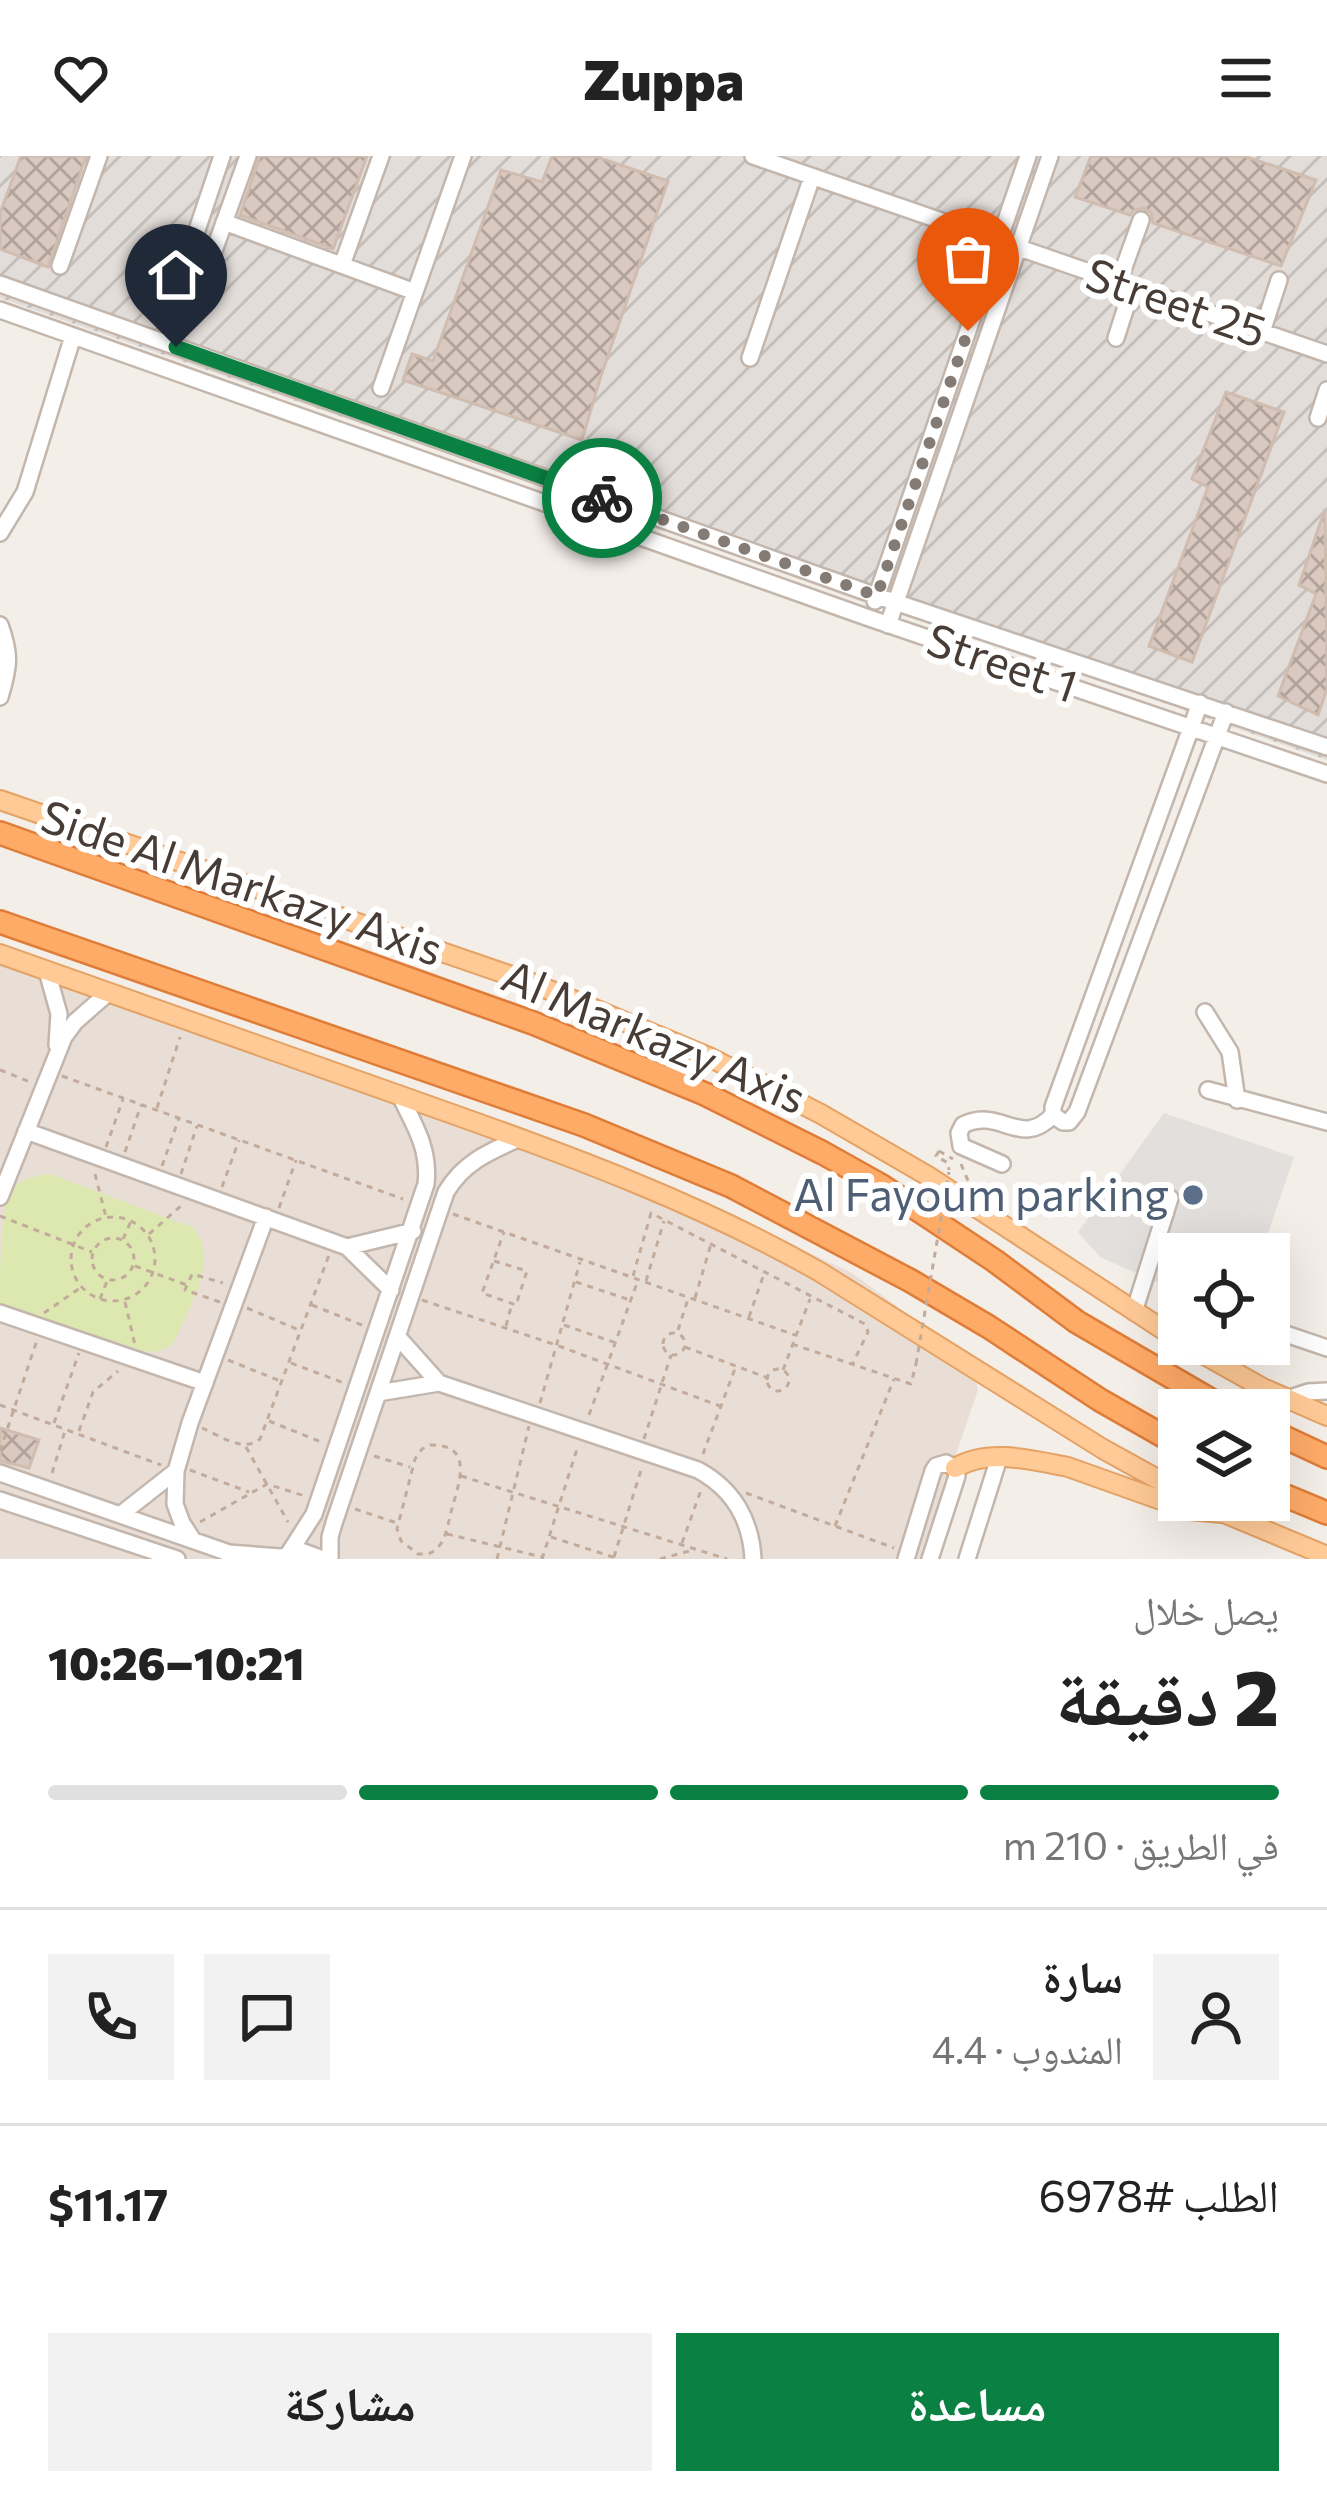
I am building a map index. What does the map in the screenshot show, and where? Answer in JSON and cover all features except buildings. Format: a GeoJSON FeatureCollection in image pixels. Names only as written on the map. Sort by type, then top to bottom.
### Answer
{"type":"FeatureCollection","features":[{"type":"Feature","properties":{"kind":"highway","name":"Al Markazy Axis"},"geometry":{"type":"LineString","coordinates":[[0,833],[533,1022],[705,1094],[882,1186],[1077,1322],[1192,1389]]}},
{"type":"Feature","properties":{"kind":"highway"},"geometry":{"type":"LineString","coordinates":[[0,922],[584,1125],[731,1186],[911,1281],[1158,1433]]}},
{"type":"Feature","properties":{"kind":"highway"},"geometry":{"type":"LineString","coordinates":[[1290,1440],[1327,1457]]}},
{"type":"Feature","properties":{"kind":"highway"},"geometry":{"type":"LineString","coordinates":[[1290,1498],[1327,1513]]}},
{"type":"Feature","properties":{"kind":"main road","name":"Side Al Markazy Axis"},"geometry":{"type":"LineString","coordinates":[[0,800],[536,983],[711,1058],[928,1175],[1158,1327]]}},
{"type":"Feature","properties":{"kind":"main road"},"geometry":{"type":"LineString","coordinates":[[0,954],[520,1138],[671,1198],[774,1246],[1158,1479]]}},
{"type":"Feature","properties":{"kind":"main road","name":"Side Al Markazy Axis"},"geometry":{"type":"LineString","coordinates":[[1220,1365],[1267,1389]]}},
{"type":"Feature","properties":{"kind":"main road","name":"Side Al Markazy Axis"},"geometry":{"type":"LineString","coordinates":[[1290,1400],[1327,1416]]}},
{"type":"Feature","properties":{"kind":"main road"},"geometry":{"type":"LineString","coordinates":[[955,1468],[980,1457],[1068,1467],[1158,1499]]}},
{"type":"Feature","properties":{"kind":"main road"},"geometry":{"type":"LineString","coordinates":[[1242,1521],[1327,1556]]}},
{"type":"Feature","properties":{"kind":"street"},"geometry":{"type":"LineString","coordinates":[[60,266],[99,156]]}},
{"type":"Feature","properties":{"kind":"street"},"geometry":{"type":"LineString","coordinates":[[173,301],[222,156]]}},
{"type":"Feature","properties":{"kind":"street"},"geometry":{"type":"LineString","coordinates":[[191,315],[248,156]]}},
{"type":"Feature","properties":{"kind":"street"},"geometry":{"type":"LineString","coordinates":[[342,265],[381,156]]}},
{"type":"Feature","properties":{"kind":"street"},"geometry":{"type":"LineString","coordinates":[[381,388],[463,156]]}},
{"type":"Feature","properties":{"kind":"street","name":"Street 25"},"geometry":{"type":"LineString","coordinates":[[753,156],[1327,355]]}},
{"type":"Feature","properties":{"kind":"street"},"geometry":{"type":"LineString","coordinates":[[869,618],[1028,156]]}},
{"type":"Feature","properties":{"kind":"street"},"geometry":{"type":"LineString","coordinates":[[888,625],[1050,156]]}},
{"type":"Feature","properties":{"kind":"street"},"geometry":{"type":"LineString","coordinates":[[750,358],[812,177]]}},
{"type":"Feature","properties":{"kind":"street"},"geometry":{"type":"LineString","coordinates":[[1116,338],[1141,220]]}},
{"type":"Feature","properties":{"kind":"street"},"geometry":{"type":"LineString","coordinates":[[224,222],[416,292]]}},
{"type":"Feature","properties":{"kind":"street"},"geometry":{"type":"LineString","coordinates":[[1262,332],[1279,280]]}},
{"type":"Feature","properties":{"kind":"street","name":"Street 1"},"geometry":{"type":"LineString","coordinates":[[0,284],[877,596],[1327,747]]}},
{"type":"Feature","properties":{"kind":"street","name":"Street 1"},"geometry":{"type":"LineString","coordinates":[[0,310],[888,625],[1327,773]]}},
{"type":"Feature","properties":{"kind":"street"},"geometry":{"type":"LineString","coordinates":[[0,533],[26,492],[74,336]]}},
{"type":"Feature","properties":{"kind":"street"},"geometry":{"type":"LineString","coordinates":[[1318,418],[1327,390]]}},
{"type":"Feature","properties":{"kind":"street"},"geometry":{"type":"LineString","coordinates":[[0,625],[9,653],[0,697]]}},
{"type":"Feature","properties":{"kind":"street"},"geometry":{"type":"LineString","coordinates":[[1200,703],[1053,1107],[1063,1122],[1077,1112],[1226,712]]}},
{"type":"Feature","properties":{"kind":"street"},"geometry":{"type":"LineString","coordinates":[[0,1197],[55,1054],[59,1014],[47,971]]}},
{"type":"Feature","properties":{"kind":"street"},"geometry":{"type":"LineString","coordinates":[[55,1054],[75,1022],[108,993]]}},
{"type":"Feature","properties":{"kind":"street"},"geometry":{"type":"LineString","coordinates":[[1205,1012],[1230,1052],[1237,1100]]}},
{"type":"Feature","properties":{"kind":"street"},"geometry":{"type":"LineString","coordinates":[[1208,1090],[1327,1122]]}},
{"type":"Feature","properties":{"kind":"street"},"geometry":{"type":"LineString","coordinates":[[287,1552],[314,1514],[427,1184],[427,1157],[398,1094]]}},
{"type":"Feature","properties":{"kind":"street"},"geometry":{"type":"LineString","coordinates":[[1002,1164],[962,1145],[958,1133],[963,1125],[987,1117],[1030,1129],[1054,1114]]}},
{"type":"Feature","properties":{"kind":"street"},"geometry":{"type":"LineString","coordinates":[[26,1131],[340,1244],[392,1290]]}},
{"type":"Feature","properties":{"kind":"street"},"geometry":{"type":"LineString","coordinates":[[0,1473],[190,1535],[229,1553],[301,1551],[326,1559],[446,1192],[470,1162],[520,1138]]}},
{"type":"Feature","properties":{"kind":"street"},"geometry":{"type":"LineString","coordinates":[[1134,1312],[1170,1198]]}},
{"type":"Feature","properties":{"kind":"street"},"geometry":{"type":"LineString","coordinates":[[190,1535],[175,1504],[177,1468],[215,1355],[270,1219]]}},
{"type":"Feature","properties":{"kind":"street"},"geometry":{"type":"LineString","coordinates":[[340,1244],[413,1231]]}},
{"type":"Feature","properties":{"kind":"street"},"geometry":{"type":"LineString","coordinates":[[0,1313],[205,1383]]}},
{"type":"Feature","properties":{"kind":"street"},"geometry":{"type":"LineString","coordinates":[[1290,1335],[1327,1348]]}},
{"type":"Feature","properties":{"kind":"street"},"geometry":{"type":"LineString","coordinates":[[397,1336],[439,1383]]}},
{"type":"Feature","properties":{"kind":"street"},"geometry":{"type":"LineString","coordinates":[[378,1393],[439,1383],[707,1475],[743,1514],[752,1559]]}},
{"type":"Feature","properties":{"kind":"street"},"geometry":{"type":"LineString","coordinates":[[1290,1398],[1327,1391]]}},
{"type":"Feature","properties":{"kind":"street"},"geometry":{"type":"LineString","coordinates":[[967,1559],[999,1458]]}},
{"type":"Feature","properties":{"kind":"street"},"geometry":{"type":"LineString","coordinates":[[907,1556],[933,1471],[946,1463],[955,1468],[957,1476],[930,1559]]}},
{"type":"Feature","properties":{"kind":"street"},"geometry":{"type":"LineString","coordinates":[[120,1515],[177,1468]]}},
{"type":"Feature","properties":{"kind":"street"},"geometry":{"type":"LineString","coordinates":[[0,1500],[176,1559]]}},
{"type":"Feature","properties":{"kind":"path"},"geometry":{"type":"LineString","coordinates":[[157,1110],[185,1020]]}},
{"type":"Feature","properties":{"kind":"path"},"geometry":{"type":"LineString","coordinates":[[0,1070],[124,1098],[421,1206]]}},
{"type":"Feature","properties":{"kind":"path"},"geometry":{"type":"LineString","coordinates":[[106,1219],[96,1156],[124,1098]]}},
{"type":"Feature","properties":{"kind":"path"},"geometry":{"type":"LineString","coordinates":[[120,1165],[142,1104]]}},
{"type":"Feature","properties":{"kind":"path"},"geometry":{"type":"LineString","coordinates":[[158,1179],[179,1118]]}},
{"type":"Feature","properties":{"kind":"path"},"geometry":{"type":"LineString","coordinates":[[176,1186],[198,1125]]}},
{"type":"Feature","properties":{"kind":"path"},"geometry":{"type":"LineString","coordinates":[[217,1200],[239,1140]]}},
{"type":"Feature","properties":{"kind":"path"},"geometry":{"type":"LineString","coordinates":[[792,1344],[910,1384],[949,1172],[948,1163],[936,1156],[938,1151],[960,1162]]}},
{"type":"Feature","properties":{"kind":"path"},"geometry":{"type":"LineString","coordinates":[[270,1219],[296,1160]]}},
{"type":"Feature","properties":{"kind":"path"},"geometry":{"type":"LineString","coordinates":[[147,1235],[197,1193]]}},
{"type":"Feature","properties":{"kind":"path"},"geometry":{"type":"LineString","coordinates":[[440,1210],[795,1336]]}},
{"type":"Feature","properties":{"kind":"path"},"geometry":{"type":"LineString","coordinates":[[445,1534],[542,1558],[631,1300],[651,1213],[866,1326],[868,1332],[852,1365]]}},
{"type":"Feature","properties":{"kind":"path"},"geometry":{"type":"LineString","coordinates":[[0,1216],[94,1253]]}},
{"type":"Feature","properties":{"kind":"path"},"geometry":{"type":"LineString","coordinates":[[106,1219],[130,1221],[147,1235],[155,1253],[153,1272],[142,1290],[124,1300],[100,1299],[82,1287],[72,1267],[74,1245],[87,1227],[106,1219]]}},
{"type":"Feature","properties":{"kind":"path"},"geometry":{"type":"LineString","coordinates":[[646,1283],[665,1219]]}},
{"type":"Feature","properties":{"kind":"path"},"geometry":{"type":"LineString","coordinates":[[122,1240],[130,1221]]}},
{"type":"Feature","properties":{"kind":"path"},"geometry":{"type":"LineString","coordinates":[[494,1261],[527,1271],[516,1305],[482,1293],[504,1232]]}},
{"type":"Feature","properties":{"kind":"path"},"geometry":{"type":"LineString","coordinates":[[105,1240],[122,1240],[131,1248],[133,1265],[126,1276],[107,1279],[97,1272],[94,1253],[105,1240]]}},
{"type":"Feature","properties":{"kind":"path"},"geometry":{"type":"LineString","coordinates":[[677,1333],[712,1243]]}},
{"type":"Feature","properties":{"kind":"path"},"geometry":{"type":"LineString","coordinates":[[190,1424],[245,1445],[256,1443],[310,1304],[340,1244]]}},
{"type":"Feature","properties":{"kind":"path"},"geometry":{"type":"LineString","coordinates":[[497,1559],[581,1260]]}},
{"type":"Feature","properties":{"kind":"path"},"geometry":{"type":"LineString","coordinates":[[133,1265],[187,1285]]}},
{"type":"Feature","properties":{"kind":"path"},"geometry":{"type":"LineString","coordinates":[[748,1319],[765,1270]]}},
{"type":"Feature","properties":{"kind":"path"},"geometry":{"type":"LineString","coordinates":[[236,1299],[185,1290],[192,1274],[301,1330]]}},
{"type":"Feature","properties":{"kind":"path"},"geometry":{"type":"LineString","coordinates":[[100,1299],[107,1279]]}},
{"type":"Feature","properties":{"kind":"path"},"geometry":{"type":"LineString","coordinates":[[574,1282],[631,1300]]}},
{"type":"Feature","properties":{"kind":"path"},"geometry":{"type":"LineString","coordinates":[[0,1451],[36,1325],[82,1287]]}},
{"type":"Feature","properties":{"kind":"path"},"geometry":{"type":"LineString","coordinates":[[783,1370],[811,1295]]}},
{"type":"Feature","properties":{"kind":"path"},"geometry":{"type":"LineString","coordinates":[[410,1296],[720,1406]]}},
{"type":"Feature","properties":{"kind":"path"},"geometry":{"type":"LineString","coordinates":[[77,1434],[93,1392],[136,1359],[124,1300]]}},
{"type":"Feature","properties":{"kind":"path"},"geometry":{"type":"LineString","coordinates":[[310,1304],[376,1332]]}},
{"type":"Feature","properties":{"kind":"path"},"geometry":{"type":"LineString","coordinates":[[506,1328],[512,1304]]}},
{"type":"Feature","properties":{"kind":"path"},"geometry":{"type":"LineString","coordinates":[[562,1324],[616,1343]]}},
{"type":"Feature","properties":{"kind":"path"},"geometry":{"type":"LineString","coordinates":[[677,1333],[685,1347],[671,1355],[663,1341],[677,1333]]}},
{"type":"Feature","properties":{"kind":"path"},"geometry":{"type":"LineString","coordinates":[[54,1425],[83,1341]]}},
{"type":"Feature","properties":{"kind":"path"},"geometry":{"type":"LineString","coordinates":[[685,1347],[768,1378]]}},
{"type":"Feature","properties":{"kind":"path"},"geometry":{"type":"LineString","coordinates":[[215,1355],[282,1381]]}},
{"type":"Feature","properties":{"kind":"path"},"geometry":{"type":"LineString","coordinates":[[549,1536],[616,1558],[671,1355]]}},
{"type":"Feature","properties":{"kind":"path"},"geometry":{"type":"LineString","coordinates":[[289,1363],[356,1388]]}},
{"type":"Feature","properties":{"kind":"path"},"geometry":{"type":"LineString","coordinates":[[681,1545],[707,1475],[720,1406],[736,1366]]}},
{"type":"Feature","properties":{"kind":"path"},"geometry":{"type":"LineString","coordinates":[[773,1370],[783,1370],[789,1382],[784,1389],[774,1390],[768,1378],[773,1370]]}},
{"type":"Feature","properties":{"kind":"path"},"geometry":{"type":"LineString","coordinates":[[834,1528],[894,1379]]}},
{"type":"Feature","properties":{"kind":"path"},"geometry":{"type":"LineString","coordinates":[[0,1405],[251,1493]]}},
{"type":"Feature","properties":{"kind":"path"},"geometry":{"type":"LineString","coordinates":[[267,1421],[335,1448]]}},
{"type":"Feature","properties":{"kind":"path"},"geometry":{"type":"LineString","coordinates":[[47,1490],[65,1429]]}},
{"type":"Feature","properties":{"kind":"path"},"geometry":{"type":"LineString","coordinates":[[245,1445],[267,1484],[287,1552]]}},
{"type":"Feature","properties":{"kind":"path"},"geometry":{"type":"LineString","coordinates":[[430,1445],[443,1445],[458,1457],[461,1476],[445,1534],[434,1551],[418,1554],[401,1541],[397,1529],[415,1459],[430,1445]]}},
{"type":"Feature","properties":{"kind":"path"},"geometry":{"type":"LineString","coordinates":[[358,1451],[412,1468]]}},
{"type":"Feature","properties":{"kind":"path"},"geometry":{"type":"LineString","coordinates":[[707,1475],[907,1556]]}},
{"type":"Feature","properties":{"kind":"path"},"geometry":{"type":"LineString","coordinates":[[461,1476],[727,1559]]}},
{"type":"Feature","properties":{"kind":"path"},"geometry":{"type":"LineString","coordinates":[[190,1535],[267,1484],[318,1500]]}},
{"type":"Feature","properties":{"kind":"path"},"geometry":{"type":"LineString","coordinates":[[340,1505],[399,1523]]}},
{"type":"Feature","properties":{"kind":"path"},"geometry":{"type":"LineString","coordinates":[[660,1559],[695,1549]]}},
{"type":"Feature","properties":{"kind":"path"},"geometry":{"type":"LineString","coordinates":[[591,1559],[594,1550]]}},
{"type":"Feature","properties":{"kind":"shaded area"},"geometry":{"type":"Polygon","coordinates":[[[0,156],[1327,156],[1327,760],[0,298],[0,156]]]}},
{"type":"Feature","properties":{"kind":"shaded area"},"geometry":{"type":"Polygon","coordinates":[[[0,944],[677,1190],[852,1273],[970,1361],[978,1390],[920,1559],[0,1559],[0,944]]]}},
{"type":"Feature","properties":{"kind":"shaded area","name":"Al Fayoum parking"},"geometry":{"type":"Polygon","coordinates":[[[1164,1113],[1294,1157],[1268,1233],[1158,1233],[1158,1283],[1100,1257],[1078,1232],[1164,1113]]]}},
{"type":"Feature","properties":{"kind":"green space"},"geometry":{"type":"Polygon","coordinates":[[[45,1174],[194,1228],[204,1254],[200,1283],[176,1338],[167,1347],[147,1352],[0,1303],[7,1200],[18,1184],[45,1174]]]}},
{"type":"Feature","properties":{"kind":"way so far"},"geometry":{"type":"LineString","coordinates":[[602,498],[877,596],[968,331]]}},
{"type":"Feature","properties":{"kind":"place","name":"Al Fayoum parking"},"geometry":{"type":"Point","coordinates":[1193,1195]}},
{"type":"Feature","properties":{"kind":"route"},"geometry":{"type":"LineString","coordinates":[[176,347],[602,498]]}}]}
